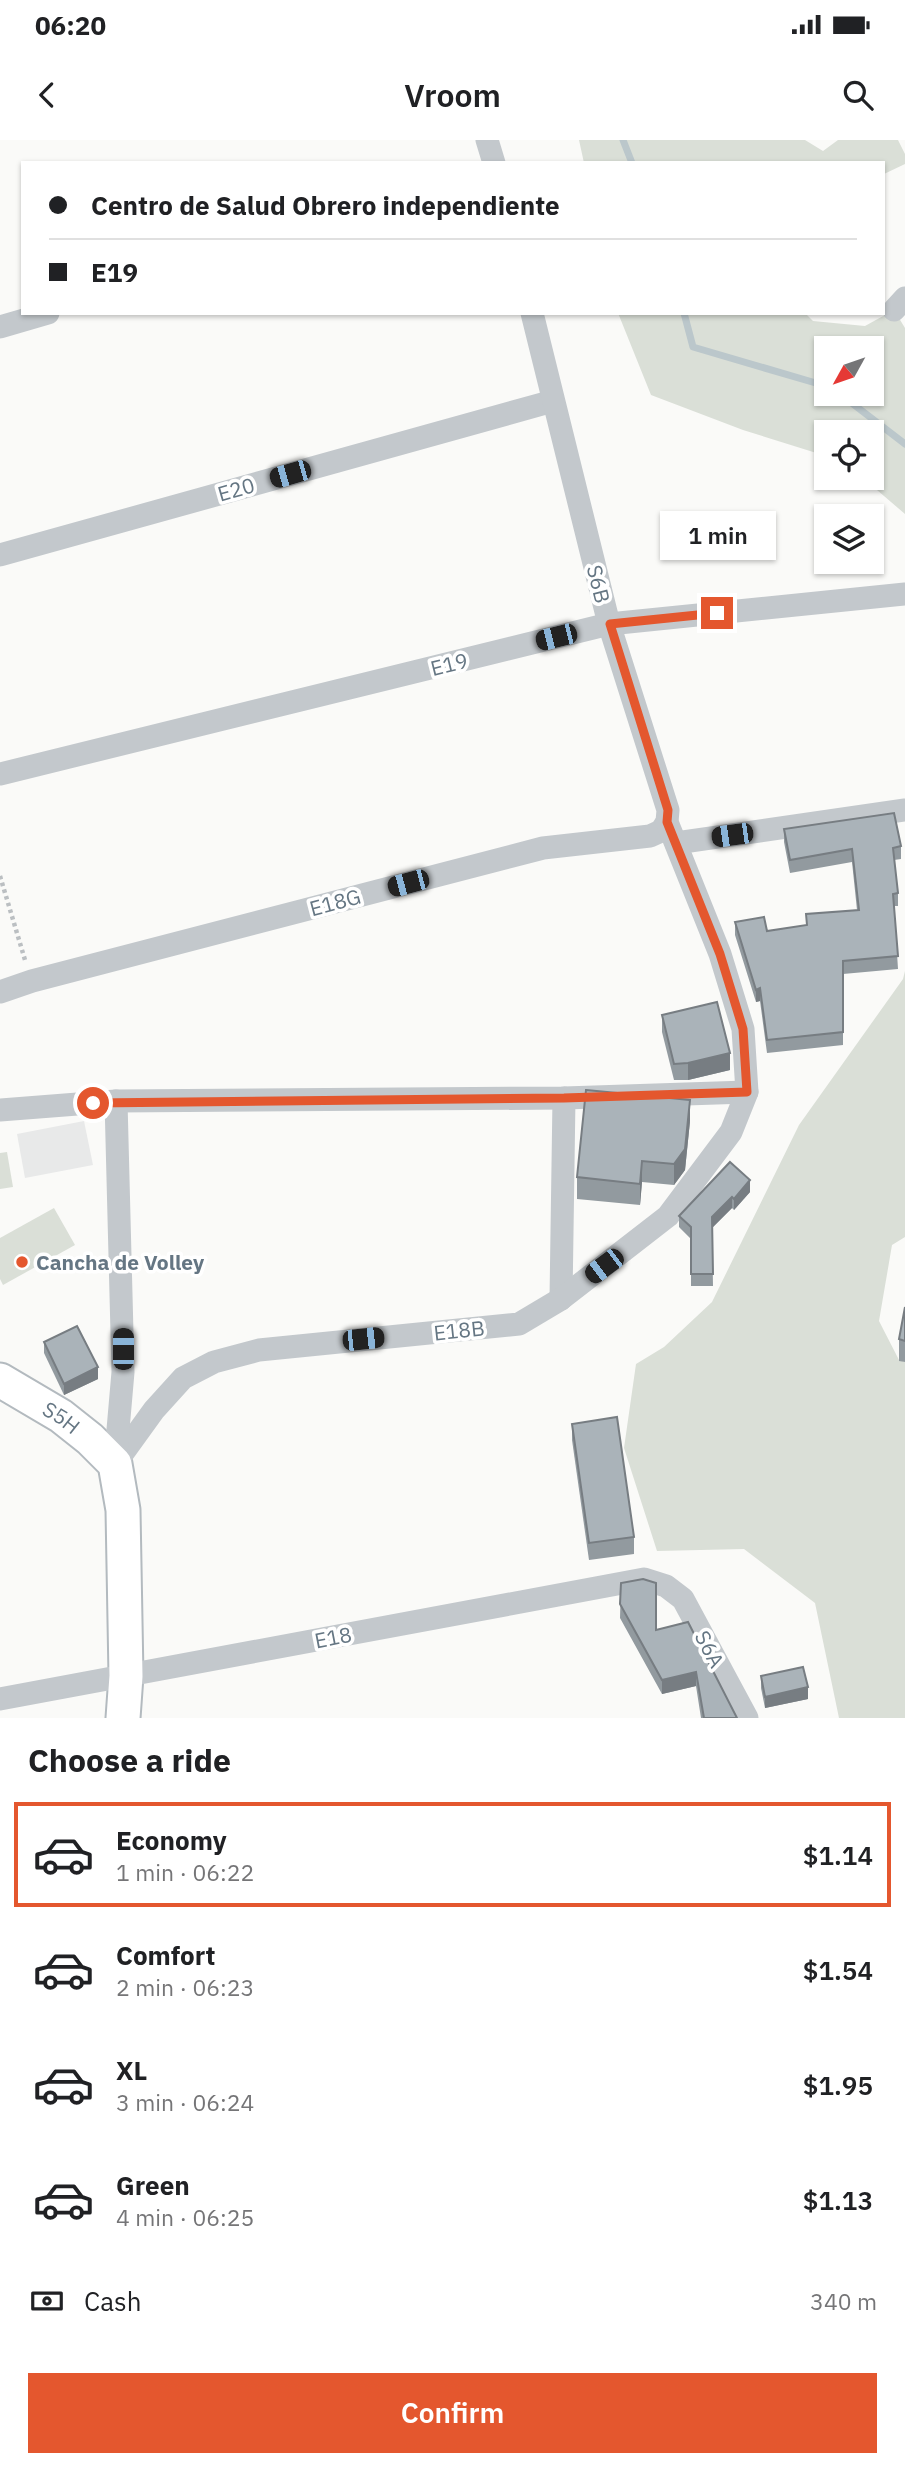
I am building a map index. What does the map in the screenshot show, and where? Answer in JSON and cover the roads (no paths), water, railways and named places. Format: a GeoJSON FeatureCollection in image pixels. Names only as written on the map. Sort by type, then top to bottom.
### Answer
{"type":"FeatureCollection","features":[{"type":"Feature","properties":{"kind":"street"},"geometry":{"type":"LineString","coordinates":[[487,140],[493,161]]}},
{"type":"Feature","properties":{"kind":"street"},"geometry":{"type":"LineString","coordinates":[[0,327],[41,315]]}},
{"type":"Feature","properties":{"kind":"street","name":"S6B"},"geometry":{"type":"LineString","coordinates":[[532,315],[610,624],[668,810],[672,832],[720,954],[743,1029],[747,1092]]}},
{"type":"Feature","properties":{"kind":"street","name":"E20"},"geometry":{"type":"LineString","coordinates":[[0,555],[553,401]]}},
{"type":"Feature","properties":{"kind":"street","name":"E19"},"geometry":{"type":"LineString","coordinates":[[0,774],[610,624],[905,593]]}},
{"type":"Feature","properties":{"kind":"street","name":"E18G"},"geometry":{"type":"LineString","coordinates":[[0,992],[32,981],[542,848],[650,836],[661,831],[905,810]]}},
{"type":"Feature","properties":{"kind":"street"},"geometry":{"type":"LineString","coordinates":[[0,1110],[116,1101],[564,1098],[747,1092]]}},
{"type":"Feature","properties":{"kind":"street","name":"E18B"},"geometry":{"type":"LineString","coordinates":[[115,1464],[155,1410],[183,1378],[214,1362],[259,1350],[519,1324],[561,1299],[668,1216],[732,1132],[747,1092]]}},
{"type":"Feature","properties":{"kind":"street"},"geometry":{"type":"LineString","coordinates":[[561,1299],[564,1098]]}},
{"type":"Feature","properties":{"kind":"street"},"geometry":{"type":"LineString","coordinates":[[116,1101],[123,1372],[115,1464],[123,1510],[126,1676],[123,1718]]}},
{"type":"Feature","properties":{"kind":"street","name":"S5H"},"geometry":{"type":"LineString","coordinates":[[0,1380],[61,1416],[115,1464]]}},
{"type":"Feature","properties":{"kind":"street","name":"E18"},"geometry":{"type":"LineString","coordinates":[[0,1699],[644,1579],[666,1586]]}},
{"type":"Feature","properties":{"kind":"street","name":"S6A"},"geometry":{"type":"LineString","coordinates":[[666,1586],[683,1600],[747,1718]]}},
{"type":"Feature","properties":{"kind":"waterway"},"geometry":{"type":"LineString","coordinates":[[623,140],[631,161]]}},
{"type":"Feature","properties":{"kind":"waterway"},"geometry":{"type":"LineString","coordinates":[[685,315],[693,347],[814,382]]}},
{"type":"Feature","properties":{"kind":"waterway"},"geometry":{"type":"LineString","coordinates":[[856,406],[905,444]]}},
{"type":"Feature","properties":{"kind":"place","name":"Cancha de Volley"},"geometry":{"type":"Point","coordinates":[22,1262]}}]}
